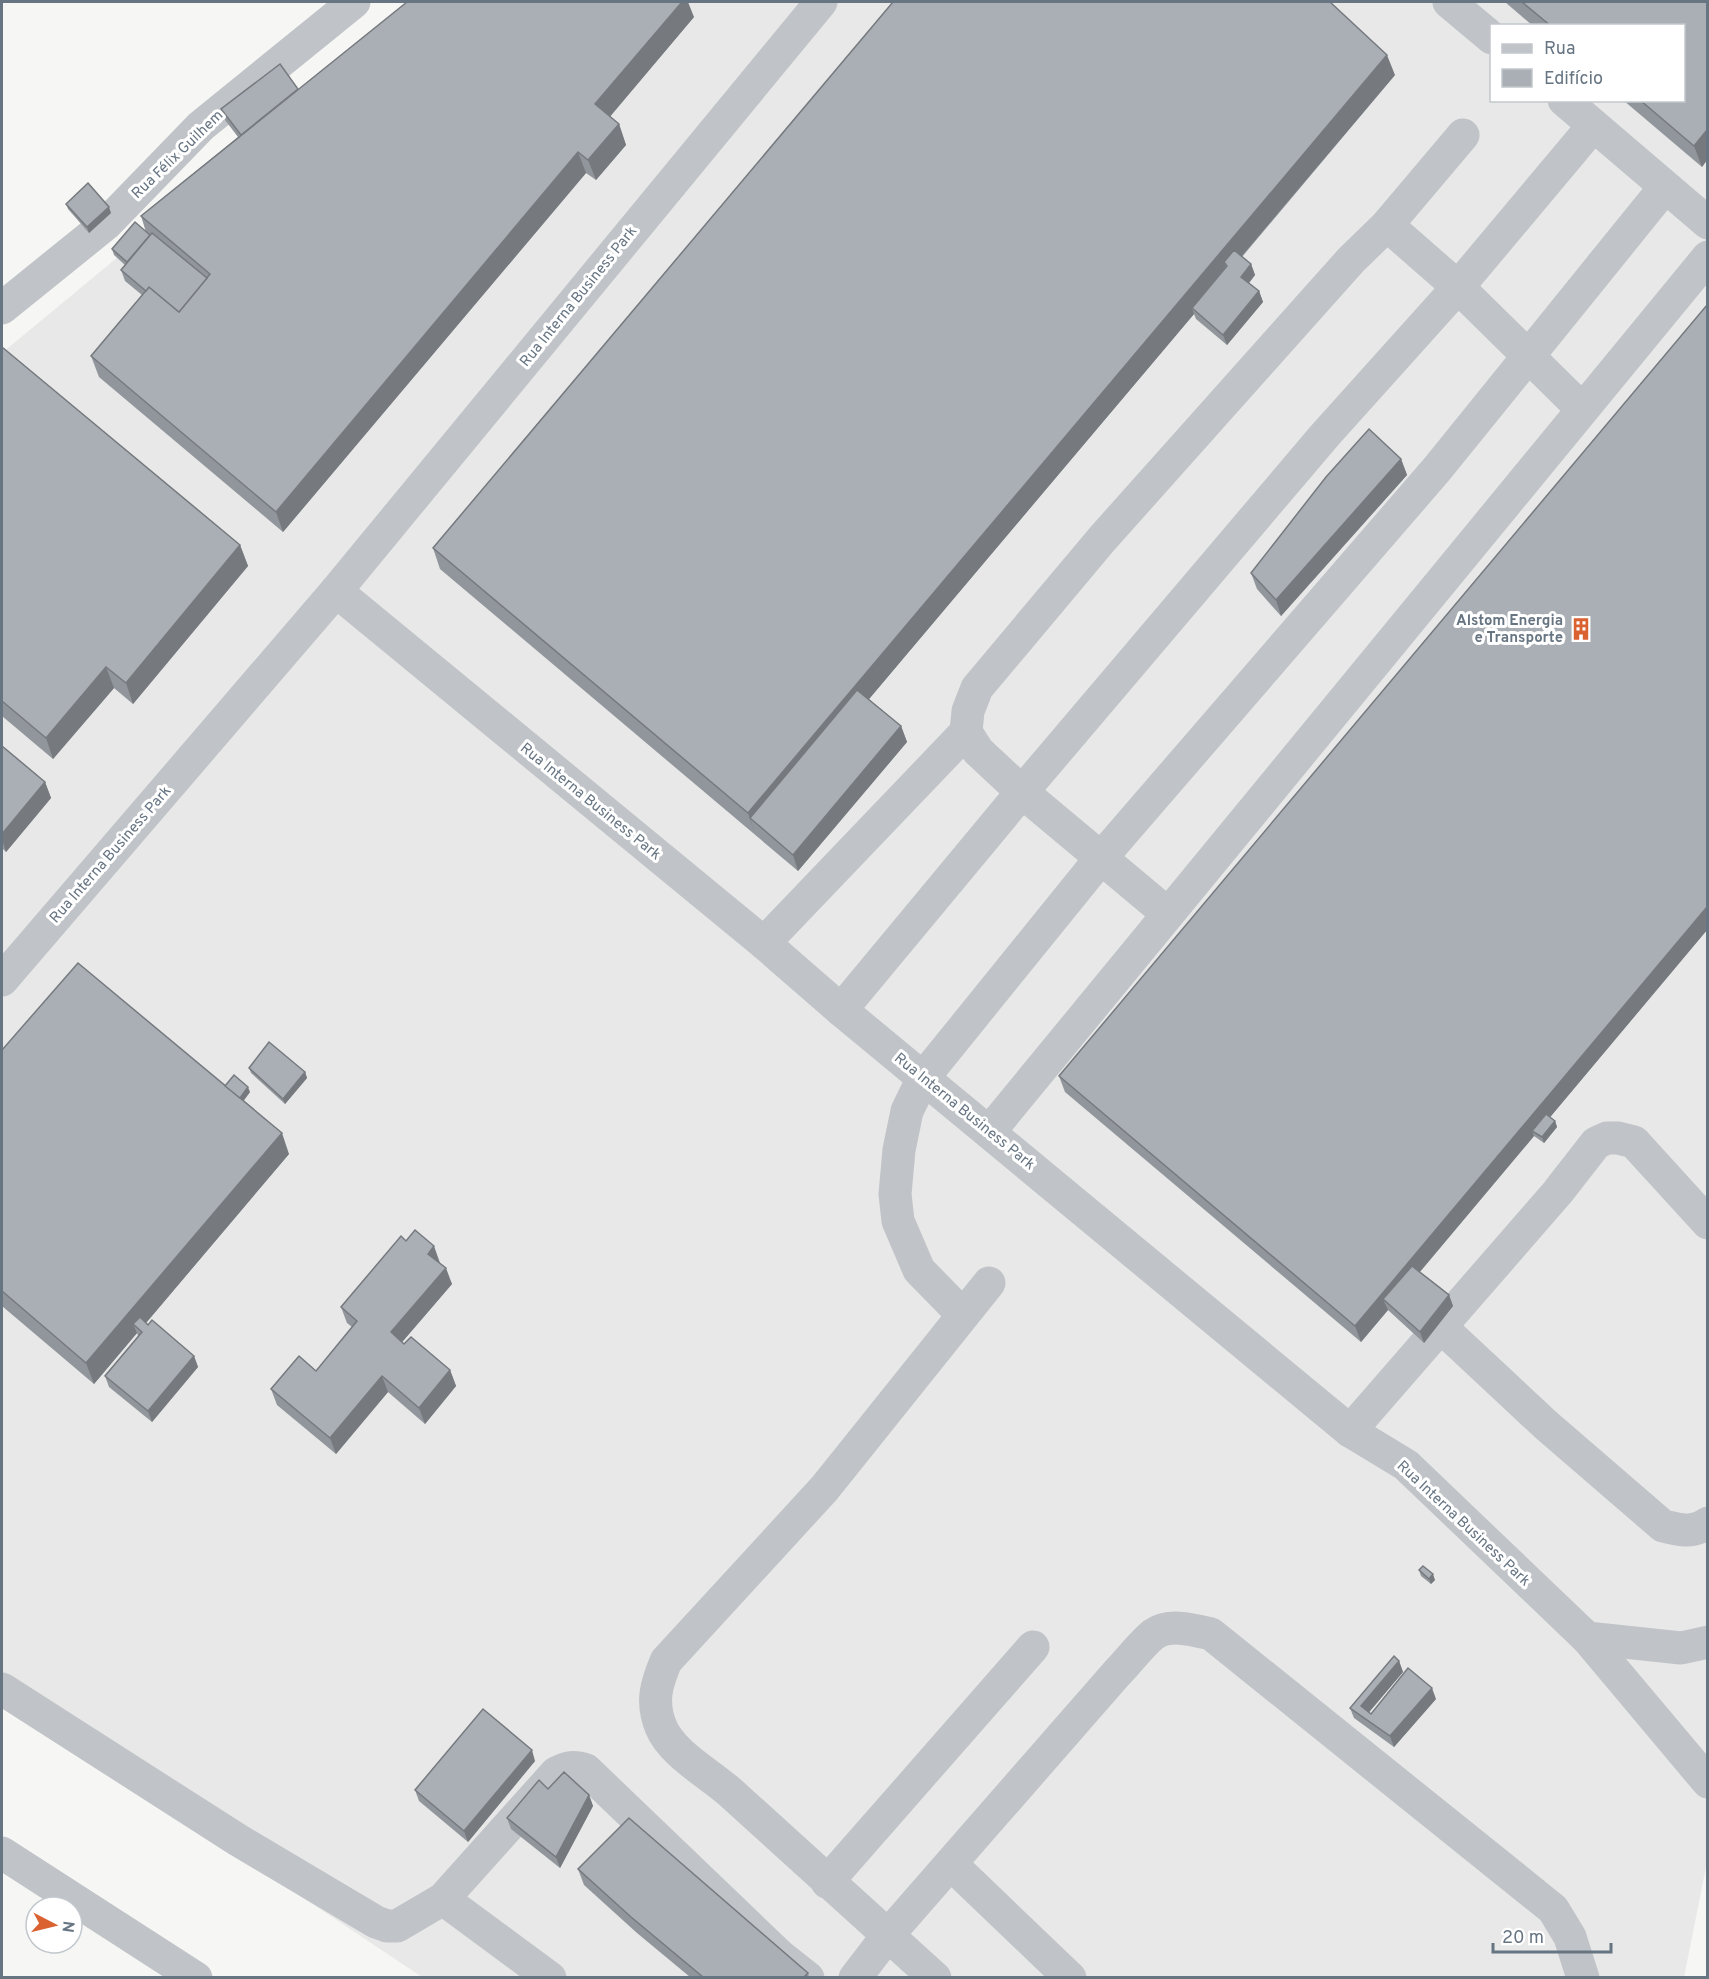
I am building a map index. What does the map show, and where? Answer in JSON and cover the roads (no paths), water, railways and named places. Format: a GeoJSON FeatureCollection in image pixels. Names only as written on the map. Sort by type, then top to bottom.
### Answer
{"type":"FeatureCollection","features":[{"type":"Feature","properties":{"kind":"street","name":"Rua Félix Guilhem"},"geometry":{"type":"LineString","coordinates":[[2,308],[30,283],[106,224],[201,126],[354,2]]}},
{"type":"Feature","properties":{"kind":"street","name":"Rua Interna Business Park"},"geometry":{"type":"LineString","coordinates":[[2,980],[336,591],[821,2]]}},
{"type":"Feature","properties":{"kind":"street"},"geometry":{"type":"LineString","coordinates":[[1449,2],[1490,37]]}},
{"type":"Feature","properties":{"kind":"street"},"geometry":{"type":"LineString","coordinates":[[1566,102],[1707,223]]}},
{"type":"Feature","properties":{"kind":"street"},"geometry":{"type":"LineString","coordinates":[[841,1010],[1022,792],[1325,435],[1458,287],[1593,126]]}},
{"type":"Feature","properties":{"kind":"street"},"geometry":{"type":"LineString","coordinates":[[1168,914],[1022,792],[978,751],[966,732],[968,711],[977,688],[984,679],[1102,539],[1351,260],[1387,225],[1463,135]]}},
{"type":"Feature","properties":{"kind":"street"},"geometry":{"type":"LineString","coordinates":[[963,1315],[919,1270],[898,1221],[895,1194],[899,1150],[907,1111],[923,1078],[1101,858],[1437,469],[1665,187]]}},
{"type":"Feature","properties":{"kind":"street"},"geometry":{"type":"LineString","coordinates":[[1387,225],[1458,287],[1582,409]]}},
{"type":"Feature","properties":{"kind":"street"},"geometry":{"type":"LineString","coordinates":[[990,1131],[1707,257]]}},
{"type":"Feature","properties":{"kind":"street","name":"Rua Interna Business Park"},"geometry":{"type":"LineString","coordinates":[[336,591],[765,943],[841,1010],[1350,1431],[1406,1465],[1587,1638],[1707,1782]]}},
{"type":"Feature","properties":{"kind":"street"},"geometry":{"type":"LineString","coordinates":[[765,943],[966,732]]}},
{"type":"Feature","properties":{"kind":"street"},"geometry":{"type":"LineString","coordinates":[[1350,1431],[1557,1193],[1596,1143],[1607,1138],[1634,1142],[1707,1223]]}},
{"type":"Feature","properties":{"kind":"street"},"geometry":{"type":"LineString","coordinates":[[935,1977],[728,1791],[673,1745],[662,1728],[655,1703],[656,1683],[666,1661],[824,1489],[989,1283]]}},
{"type":"Feature","properties":{"kind":"street"},"geometry":{"type":"LineString","coordinates":[[1441,1327],[1546,1425],[1663,1526],[1684,1531],[1699,1529],[1707,1523]]}},
{"type":"Feature","properties":{"kind":"street"},"geometry":{"type":"LineString","coordinates":[[855,1977],[888,1935],[1117,1673],[1155,1633],[1190,1628],[1211,1634],[1552,1909],[1570,1937],[1583,1977]]}},
{"type":"Feature","properties":{"kind":"street"},"geometry":{"type":"LineString","coordinates":[[1587,1638],[1681,1648],[1707,1642]]}},
{"type":"Feature","properties":{"kind":"street"},"geometry":{"type":"LineString","coordinates":[[827,1882],[1033,1647]]}},
{"type":"Feature","properties":{"kind":"street"},"geometry":{"type":"LineString","coordinates":[[2,1689],[238,1840],[376,1922],[387,1926],[397,1926],[443,1899],[556,1773],[575,1766],[586,1770],[780,1956],[807,1977]]}},
{"type":"Feature","properties":{"kind":"street"},"geometry":{"type":"LineString","coordinates":[[2,1853],[196,1977]]}},
{"type":"Feature","properties":{"kind":"street"},"geometry":{"type":"LineString","coordinates":[[951,1864],[1070,1977]]}},
{"type":"Feature","properties":{"kind":"street"},"geometry":{"type":"LineString","coordinates":[[443,1899],[550,1977]]}},
{"type":"Feature","properties":{"kind":"place","name":"Alstom Energia e Transporte"},"geometry":{"type":"Point","coordinates":[1581,629]}}]}
